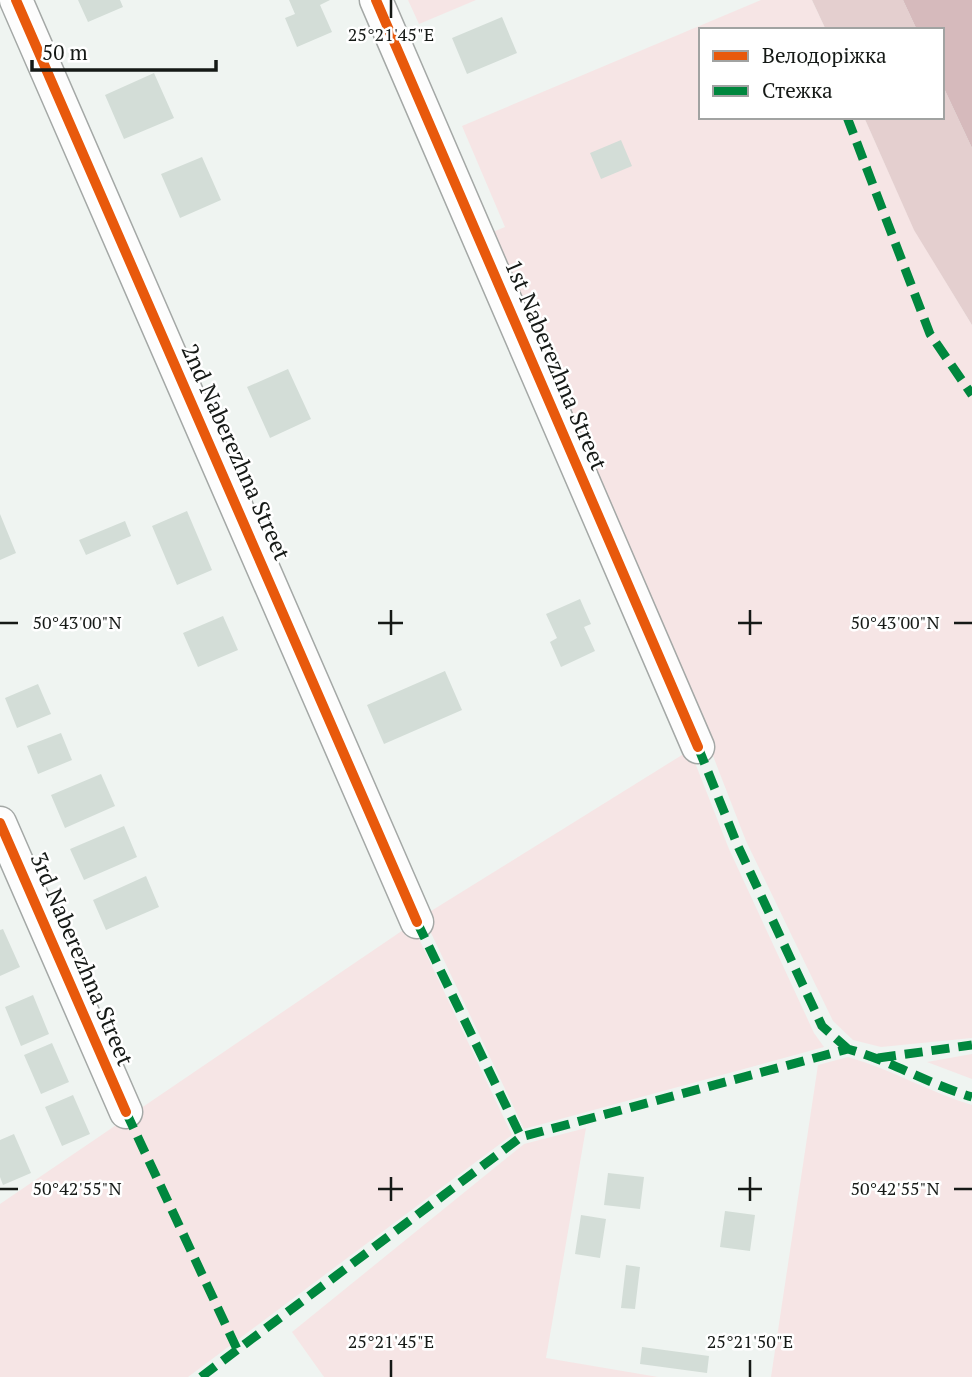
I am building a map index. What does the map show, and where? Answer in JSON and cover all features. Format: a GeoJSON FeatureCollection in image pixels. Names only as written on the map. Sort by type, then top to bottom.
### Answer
{"type":"FeatureCollection","features":[{"type":"Feature","properties":{"kind":"street","name":"2nd Naberezhna Street"},"geometry":{"type":"LineString","coordinates":[[16,0],[417,922]]}},
{"type":"Feature","properties":{"kind":"street","name":"1st Naberezhna Street"},"geometry":{"type":"LineString","coordinates":[[376,0],[698,747]]}},
{"type":"Feature","properties":{"kind":"street","name":"3rd Naberezhna Street"},"geometry":{"type":"LineString","coordinates":[[0,823],[126,1112]]}},
{"type":"Feature","properties":{"kind":"shaded area"},"geometry":{"type":"Polygon","coordinates":[[[408,0],[476,0],[419,24],[408,0]]]}},
{"type":"Feature","properties":{"kind":"shaded area"},"geometry":{"type":"Polygon","coordinates":[[[761,0],[812,0],[825,28],[699,28],[699,119],[865,119],[914,229],[972,325],[972,1038],[881,1047],[853,1040],[833,1021],[746,841],[708,743],[488,234],[505,227],[462,126],[761,0]]]}},
{"type":"Feature","properties":{"kind":"shaded area"},"geometry":{"type":"Polygon","coordinates":[[[812,0],[903,0],[916,28],[825,28],[812,0]]]}},
{"type":"Feature","properties":{"kind":"shaded area"},"geometry":{"type":"Polygon","coordinates":[[[903,0],[972,0],[972,148],[944,88],[944,28],[916,28],[903,0]]]}},
{"type":"Feature","properties":{"kind":"shaded area"},"geometry":{"type":"Polygon","coordinates":[[[944,88],[972,148],[972,325],[914,230],[865,119],[944,119],[944,88]]]}},
{"type":"Feature","properties":{"kind":"shaded area"},"geometry":{"type":"Polygon","coordinates":[[[690,750],[729,849],[814,1033],[824,1047],[524,1129],[423,916],[690,750]]]}},
{"type":"Feature","properties":{"kind":"shaded area"},"geometry":{"type":"Polygon","coordinates":[[[412,924],[512,1135],[188,1377],[0,1377],[0,1204],[412,924]]]}},
{"type":"Feature","properties":{"kind":"shaded area"},"geometry":{"type":"Polygon","coordinates":[[[972,1054],[972,1079],[927,1062],[972,1054]]]}},
{"type":"Feature","properties":{"kind":"shaded area"},"geometry":{"type":"Polygon","coordinates":[[[848,1057],[972,1105],[972,1377],[771,1377],[818,1065],[848,1057]]]}},
{"type":"Feature","properties":{"kind":"shaded area"},"geometry":{"type":"Polygon","coordinates":[[[586,1128],[546,1358],[658,1377],[324,1377],[292,1332],[524,1144],[586,1128]]]}},
{"type":"Feature","properties":{"kind":"building"},"geometry":{"type":"Polygon","coordinates":[[[78,0],[120,0],[123,7],[88,22],[78,0]]]}},
{"type":"Feature","properties":{"kind":"building"},"geometry":{"type":"Polygon","coordinates":[[[289,0],[330,0],[320,5],[332,32],[297,47],[285,18],[295,14],[289,0]]]}},
{"type":"Feature","properties":{"kind":"building"},"geometry":{"type":"Polygon","coordinates":[[[502,17],[517,53],[467,74],[452,38],[502,17]]]}},
{"type":"Feature","properties":{"kind":"building"},"geometry":{"type":"Polygon","coordinates":[[[154,73],[174,118],[124,139],[105,95],[154,73]]]}},
{"type":"Feature","properties":{"kind":"building"},"geometry":{"type":"Polygon","coordinates":[[[621,140],[632,166],[601,179],[590,153],[621,140]]]}},
{"type":"Feature","properties":{"kind":"building"},"geometry":{"type":"Polygon","coordinates":[[[202,157],[221,200],[180,218],[161,174],[202,157]]]}},
{"type":"Feature","properties":{"kind":"building"},"geometry":{"type":"Polygon","coordinates":[[[288,369],[311,419],[270,438],[247,387],[288,369]]]}},
{"type":"Feature","properties":{"kind":"building"},"geometry":{"type":"Polygon","coordinates":[[[187,511],[212,570],[177,585],[152,526],[187,511]]]}},
{"type":"Feature","properties":{"kind":"building"},"geometry":{"type":"Polygon","coordinates":[[[0,514],[16,553],[0,560],[0,514]]]}},
{"type":"Feature","properties":{"kind":"building"},"geometry":{"type":"Polygon","coordinates":[[[125,521],[131,536],[86,555],[79,540],[125,521]]]}},
{"type":"Feature","properties":{"kind":"building"},"geometry":{"type":"Polygon","coordinates":[[[580,599],[591,624],[584,627],[595,651],[561,667],[550,642],[557,638],[546,614],[580,599]]]}},
{"type":"Feature","properties":{"kind":"building"},"geometry":{"type":"Polygon","coordinates":[[[223,616],[238,650],[198,667],[183,633],[223,616]]]}},
{"type":"Feature","properties":{"kind":"building"},"geometry":{"type":"Polygon","coordinates":[[[445,671],[462,710],[384,744],[367,705],[445,671]]]}},
{"type":"Feature","properties":{"kind":"building"},"geometry":{"type":"Polygon","coordinates":[[[38,684],[51,714],[17,728],[5,698],[38,684]]]}},
{"type":"Feature","properties":{"kind":"building"},"geometry":{"type":"Polygon","coordinates":[[[61,733],[72,760],[38,774],[27,746],[61,733]]]}},
{"type":"Feature","properties":{"kind":"building"},"geometry":{"type":"Polygon","coordinates":[[[101,774],[115,806],[65,828],[51,795],[101,774]]]}},
{"type":"Feature","properties":{"kind":"building"},"geometry":{"type":"Polygon","coordinates":[[[124,826],[137,857],[84,880],[70,849],[124,826]]]}},
{"type":"Feature","properties":{"kind":"building"},"geometry":{"type":"Polygon","coordinates":[[[146,876],[159,907],[106,930],[93,900],[146,876]]]}},
{"type":"Feature","properties":{"kind":"building"},"geometry":{"type":"Polygon","coordinates":[[[3,929],[20,967],[0,976],[0,930],[3,929]]]}},
{"type":"Feature","properties":{"kind":"building"},"geometry":{"type":"Polygon","coordinates":[[[33,995],[49,1034],[21,1046],[5,1007],[33,995]]]}},
{"type":"Feature","properties":{"kind":"building"},"geometry":{"type":"Polygon","coordinates":[[[52,1043],[69,1082],[41,1094],[24,1055],[52,1043]]]}},
{"type":"Feature","properties":{"kind":"building"},"geometry":{"type":"Polygon","coordinates":[[[73,1095],[90,1134],[62,1146],[45,1107],[73,1095]]]}},
{"type":"Feature","properties":{"kind":"building"},"geometry":{"type":"Polygon","coordinates":[[[14,1134],[31,1173],[3,1185],[0,1177],[0,1140],[14,1134]]]}},
{"type":"Feature","properties":{"kind":"building"},"geometry":{"type":"Polygon","coordinates":[[[608,1173],[644,1177],[640,1209],[604,1205],[608,1173]]]}},
{"type":"Feature","properties":{"kind":"building"},"geometry":{"type":"Polygon","coordinates":[[[725,1211],[755,1215],[750,1251],[720,1247],[725,1211]]]}},
{"type":"Feature","properties":{"kind":"building"},"geometry":{"type":"Polygon","coordinates":[[[581,1215],[606,1219],[600,1258],[575,1254],[581,1215]]]}},
{"type":"Feature","properties":{"kind":"building"},"geometry":{"type":"Polygon","coordinates":[[[626,1265],[640,1267],[635,1309],[621,1308],[626,1265]]]}},
{"type":"Feature","properties":{"kind":"building"},"geometry":{"type":"Polygon","coordinates":[[[642,1347],[709,1356],[707,1373],[640,1364],[642,1347]]]}},
{"type":"Feature","properties":{"kind":"marked path"},"geometry":{"type":"LineString","coordinates":[[848,119],[930,334],[972,395]]}},
{"type":"Feature","properties":{"kind":"marked path"},"geometry":{"type":"LineString","coordinates":[[698,747],[737,844],[822,1026],[848,1049]]}},
{"type":"Feature","properties":{"kind":"marked path"},"geometry":{"type":"LineString","coordinates":[[417,922],[521,1137]]}},
{"type":"Feature","properties":{"kind":"marked path"},"geometry":{"type":"LineString","coordinates":[[878,1058],[972,1045]]}},
{"type":"Feature","properties":{"kind":"marked path"},"geometry":{"type":"LineString","coordinates":[[201,1377],[521,1137],[848,1049],[972,1097]]}},
{"type":"Feature","properties":{"kind":"marked path"},"geometry":{"type":"LineString","coordinates":[[126,1112],[237,1349]]}},
{"type":"Feature","properties":{"kind":"cycle path"},"geometry":{"type":"LineString","coordinates":[[16,0],[417,922]]}},
{"type":"Feature","properties":{"kind":"cycle path"},"geometry":{"type":"LineString","coordinates":[[376,0],[698,747]]}},
{"type":"Feature","properties":{"kind":"cycle path"},"geometry":{"type":"LineString","coordinates":[[0,823],[126,1112]]}}]}
